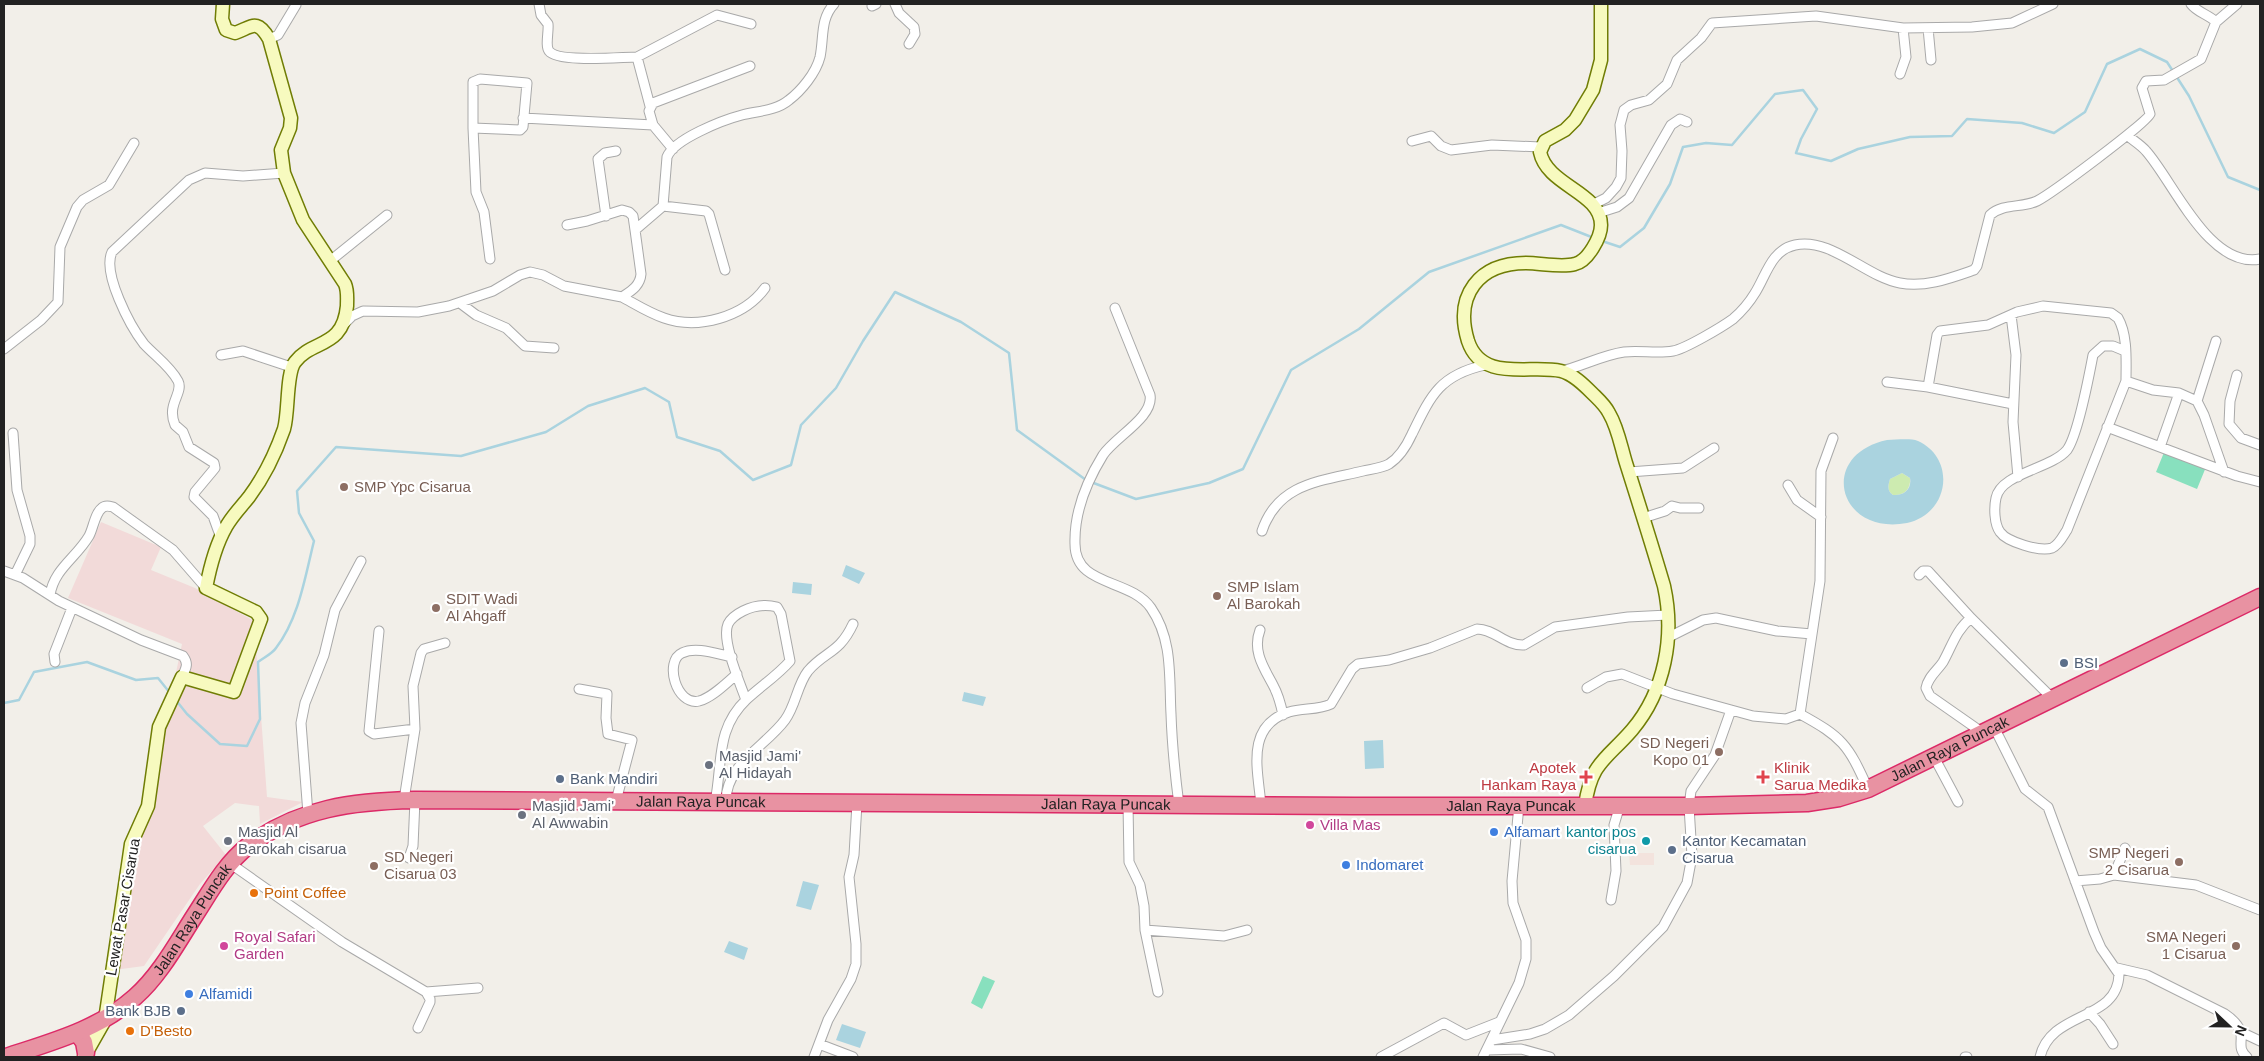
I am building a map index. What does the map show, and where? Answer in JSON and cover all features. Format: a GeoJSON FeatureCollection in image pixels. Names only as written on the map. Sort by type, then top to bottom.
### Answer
{"type":"FeatureCollection","features":[{"type":"Feature","properties":{"kind":"highway","name":"Jalan Raya Puncak"},"geometry":{"type":"LineString","coordinates":[[6,1057],[77,1033],[105,1020],[136,997],[152,980],[231,864],[247,847],[308,814],[335,806],[409,800],[1586,806],[1807,803],[1839,798],[1868,789],[2260,597]]}},
{"type":"Feature","properties":{"kind":"highway"},"geometry":{"type":"LineString","coordinates":[[77,1033],[84,1042],[85,1055]]}},
{"type":"Feature","properties":{"kind":"street"},"geometry":{"type":"LineString","coordinates":[[223,4],[222,19],[226,30],[235,33],[250,25],[263,29],[269,39],[291,118],[290,128],[281,150],[284,173],[303,220],[347,288],[346,310],[341,327]]}},
{"type":"Feature","properties":{"kind":"street"},"geometry":{"type":"LineString","coordinates":[[539,4],[541,15],[548,24],[548,48],[559,56],[588,58],[636,57],[717,15],[751,24]]}},
{"type":"Feature","properties":{"kind":"street"},"geometry":{"type":"LineString","coordinates":[[664,206],[667,157],[673,148],[724,121],[772,108],[789,100],[803,86],[820,59],[826,15],[834,4]]}},
{"type":"Feature","properties":{"kind":"street"},"geometry":{"type":"LineString","coordinates":[[895,4],[899,12],[914,27],[915,34],[909,44]]}},
{"type":"Feature","properties":{"kind":"street"},"geometry":{"type":"LineString","coordinates":[[1601,4],[1601,60],[1593,90],[1575,120],[1565,130],[1546,140],[1541,147],[1541,155],[1551,172],[1567,187],[1596,208],[1617,207],[1629,198],[1671,125],[1680,119],[1687,122]]}},
{"type":"Feature","properties":{"kind":"street"},"geometry":{"type":"LineString","coordinates":[[1596,208],[1616,187],[1621,178],[1620,125],[1622,113],[1631,105],[1649,100],[1667,84],[1677,60],[1701,38],[1712,22],[1816,16],[1903,28],[2005,24],[2016,21],[2052,4]]}},
{"type":"Feature","properties":{"kind":"street"},"geometry":{"type":"LineString","coordinates":[[2191,4],[2198,12],[2208,15],[2216,22]]}},
{"type":"Feature","properties":{"kind":"street"},"geometry":{"type":"LineString","coordinates":[[1262,531],[1275,506],[1286,495],[1307,483],[1380,467],[1392,461],[1409,442],[1431,396],[1441,384],[1460,372],[1485,365],[1507,369],[1562,371],[1622,352],[1675,351],[1691,344],[1731,320],[1739,313],[1755,294],[1774,259],[1794,245],[1807,244],[1827,249],[1899,283],[1936,282],[1972,271],[1977,266],[1987,222],[1993,213],[2039,200],[2128,136],[2149,116],[2142,88],[2143,84],[2146,81],[2164,80],[2201,59],[2216,22],[2237,4]]}},
{"type":"Feature","properties":{"kind":"street"},"geometry":{"type":"LineString","coordinates":[[269,39],[278,35],[296,5]]}},
{"type":"Feature","properties":{"kind":"street"},"geometry":{"type":"LineString","coordinates":[[1900,74],[1906,57],[1903,28]]}},
{"type":"Feature","properties":{"kind":"street"},"geometry":{"type":"LineString","coordinates":[[1928,28],[1931,60]]}},
{"type":"Feature","properties":{"kind":"street"},"geometry":{"type":"LineString","coordinates":[[636,57],[650,106],[649,115],[654,125],[673,148]]}},
{"type":"Feature","properties":{"kind":"street"},"geometry":{"type":"LineString","coordinates":[[650,106],[657,100],[750,66]]}},
{"type":"Feature","properties":{"kind":"street"},"geometry":{"type":"LineString","coordinates":[[473,128],[520,130],[527,83],[477,79],[473,85],[473,128],[476,192],[484,212],[490,258]]}},
{"type":"Feature","properties":{"kind":"street"},"geometry":{"type":"LineString","coordinates":[[523,118],[654,125]]}},
{"type":"Feature","properties":{"kind":"street"},"geometry":{"type":"LineString","coordinates":[[1412,141],[1431,136],[1441,146],[1451,150],[1492,145],[1541,147]]}},
{"type":"Feature","properties":{"kind":"street"},"geometry":{"type":"LineString","coordinates":[[2128,136],[2148,153],[2177,198],[2219,246],[2239,258],[2260,259]]}},
{"type":"Feature","properties":{"kind":"street"},"geometry":{"type":"LineString","coordinates":[[4,349],[17,341],[52,311],[58,302],[60,247],[77,207],[83,200],[109,185],[134,143]]}},
{"type":"Feature","properties":{"kind":"street"},"geometry":{"type":"LineString","coordinates":[[606,216],[598,159],[606,153],[616,152]]}},
{"type":"Feature","properties":{"kind":"street"},"geometry":{"type":"LineString","coordinates":[[221,538],[214,516],[194,497],[195,492],[214,468],[214,463],[189,448],[183,432],[175,425],[172,406],[180,388],[179,382],[142,341],[130,323],[113,285],[108,263],[112,252],[189,180],[205,173],[243,176],[284,173]]}},
{"type":"Feature","properties":{"kind":"street"},"geometry":{"type":"LineString","coordinates":[[635,230],[664,206],[706,211],[725,270]]}},
{"type":"Feature","properties":{"kind":"street"},"geometry":{"type":"LineString","coordinates":[[1485,365],[1471,347],[1466,331],[1466,300],[1477,279],[1489,271],[1516,263],[1575,264],[1584,259],[1591,250],[1600,230],[1596,208]]}},
{"type":"Feature","properties":{"kind":"street"},"geometry":{"type":"LineString","coordinates":[[567,224],[626,211],[633,216],[641,280],[632,291],[622,297]]}},
{"type":"Feature","properties":{"kind":"street"},"geometry":{"type":"LineString","coordinates":[[330,261],[387,214]]}},
{"type":"Feature","properties":{"kind":"street"},"geometry":{"type":"LineString","coordinates":[[206,588],[226,525],[260,480],[278,444],[287,416],[292,368],[301,356],[327,342],[352,316],[363,311],[425,312],[460,303],[493,291],[520,275],[530,272],[542,275],[570,288],[622,297],[665,318],[705,321],[744,309],[757,300],[765,288]]}},
{"type":"Feature","properties":{"kind":"street"},"geometry":{"type":"LineString","coordinates":[[460,303],[476,315],[506,328],[525,346],[554,348]]}},
{"type":"Feature","properties":{"kind":"street"},"geometry":{"type":"LineString","coordinates":[[1928,387],[1937,335],[1940,331],[1988,325],[2011,315],[2043,306],[2111,313],[2120,321],[2125,351],[2126,381],[2066,530],[2053,547],[2030,548],[2000,532],[1995,513],[1997,494],[2008,482],[2061,456],[2068,448],[2087,386],[2093,355],[2097,350],[2107,346],[2125,351]]}},
{"type":"Feature","properties":{"kind":"street"},"geometry":{"type":"LineString","coordinates":[[1115,308],[1151,400],[1142,417],[1109,447],[1091,479],[1076,525],[1075,544],[1078,562],[1082,568],[1094,577],[1119,585],[1140,596],[1150,606],[1161,626],[1170,665],[1173,753],[1179,804]]}},
{"type":"Feature","properties":{"kind":"street"},"geometry":{"type":"LineString","coordinates":[[2011,315],[2016,355],[2013,404],[2014,444],[2018,477]]}},
{"type":"Feature","properties":{"kind":"street"},"geometry":{"type":"LineString","coordinates":[[2216,341],[2197,401],[2224,472]]}},
{"type":"Feature","properties":{"kind":"street"},"geometry":{"type":"LineString","coordinates":[[221,355],[243,351],[292,368]]}},
{"type":"Feature","properties":{"kind":"street"},"geometry":{"type":"LineString","coordinates":[[1562,371],[1580,382],[1609,412],[1664,586],[1668,615],[1668,638],[1658,687],[1640,720],[1595,768],[1589,784],[1586,806]]}},
{"type":"Feature","properties":{"kind":"street"},"geometry":{"type":"LineString","coordinates":[[2236,374],[2230,401],[2229,424],[2236,434],[2259,443]]}},
{"type":"Feature","properties":{"kind":"street"},"geometry":{"type":"LineString","coordinates":[[2126,381],[2153,390],[2180,393],[2197,401]]}},
{"type":"Feature","properties":{"kind":"street"},"geometry":{"type":"LineString","coordinates":[[1887,382],[1928,387],[2013,404]]}},
{"type":"Feature","properties":{"kind":"street"},"geometry":{"type":"LineString","coordinates":[[2160,447],[2180,393]]}},
{"type":"Feature","properties":{"kind":"street"},"geometry":{"type":"LineString","coordinates":[[2107,427],[2224,472],[2260,482]]}},
{"type":"Feature","properties":{"kind":"street"},"geometry":{"type":"LineString","coordinates":[[13,434],[17,490],[30,536],[30,544],[15,575]]}},
{"type":"Feature","properties":{"kind":"street"},"geometry":{"type":"LineString","coordinates":[[1800,714],[1820,581],[1821,471],[1833,438]]}},
{"type":"Feature","properties":{"kind":"street"},"geometry":{"type":"LineString","coordinates":[[1629,472],[1683,468],[1714,448]]}},
{"type":"Feature","properties":{"kind":"street"},"geometry":{"type":"LineString","coordinates":[[1788,485],[1797,500],[1821,516]]}},
{"type":"Feature","properties":{"kind":"street"},"geometry":{"type":"LineString","coordinates":[[4,571],[31,582],[50,595],[72,608],[141,640],[183,656],[187,661],[187,666],[182,677],[234,692],[261,619],[258,612],[206,588],[173,550],[109,506],[103,507],[100,510],[90,534],[82,547],[55,576],[50,595]]}},
{"type":"Feature","properties":{"kind":"street"},"geometry":{"type":"LineString","coordinates":[[1643,518],[1665,511],[1672,506],[1699,508]]}},
{"type":"Feature","properties":{"kind":"street"},"geometry":{"type":"LineString","coordinates":[[308,814],[300,723],[324,655],[335,610],[360,561]]}},
{"type":"Feature","properties":{"kind":"street"},"geometry":{"type":"LineString","coordinates":[[1919,575],[1923,571],[1928,571],[1971,618],[2053,698]]}},
{"type":"Feature","properties":{"kind":"street"},"geometry":{"type":"LineString","coordinates":[[721,802],[719,759],[722,740],[734,714],[746,700],[790,660],[779,608],[769,605],[746,610],[732,618],[726,633],[746,700]]}},
{"type":"Feature","properties":{"kind":"street"},"geometry":{"type":"LineString","coordinates":[[55,662],[54,654],[72,608]]}},
{"type":"Feature","properties":{"kind":"street"},"geometry":{"type":"LineString","coordinates":[[1261,805],[1258,744],[1264,729],[1283,715],[1331,704],[1354,667],[1358,664],[1389,660],[1430,648],[1473,630],[1486,630],[1507,642],[1524,645],[1555,627],[1628,617],[1668,615]]}},
{"type":"Feature","properties":{"kind":"street"},"geometry":{"type":"LineString","coordinates":[[1668,638],[1703,620],[1716,618],[1777,630],[1812,634]]}},
{"type":"Feature","properties":{"kind":"street"},"geometry":{"type":"LineString","coordinates":[[1971,618],[1955,636],[1926,688],[1930,696],[1989,730],[2025,789],[2048,807],[2101,948],[2117,968],[2119,978],[2114,996],[2105,1005],[2089,1012],[2056,1032],[2045,1043],[2040,1057]]}},
{"type":"Feature","properties":{"kind":"street"},"geometry":{"type":"LineString","coordinates":[[721,802],[732,778],[784,720],[808,671],[841,645],[852,624]]}},
{"type":"Feature","properties":{"kind":"street"},"geometry":{"type":"LineString","coordinates":[[1260,630],[1256,643],[1258,653],[1274,687],[1283,715]]}},
{"type":"Feature","properties":{"kind":"street"},"geometry":{"type":"LineString","coordinates":[[379,631],[369,731],[374,734],[415,729]]}},
{"type":"Feature","properties":{"kind":"street"},"geometry":{"type":"LineString","coordinates":[[409,858],[413,846],[409,800],[415,729],[413,686],[424,649],[445,643]]}},
{"type":"Feature","properties":{"kind":"street"},"geometry":{"type":"LineString","coordinates":[[732,657],[701,650],[683,652],[676,656],[674,662],[676,686],[687,699],[698,701],[714,693],[737,674]]}},
{"type":"Feature","properties":{"kind":"street"},"geometry":{"type":"LineString","coordinates":[[1587,688],[1606,677],[1618,674],[1673,694],[1753,716],[1786,719],[1800,714]]}},
{"type":"Feature","properties":{"kind":"street","name":"Lewat Pasar Cisarua"},"geometry":{"type":"LineString","coordinates":[[105,1020],[131,844],[148,806],[157,735],[182,677]]}},
{"type":"Feature","properties":{"kind":"street"},"geometry":{"type":"LineString","coordinates":[[578,689],[605,692],[607,694],[608,734],[632,740],[616,801]]}},
{"type":"Feature","properties":{"kind":"street"},"geometry":{"type":"LineString","coordinates":[[1492,1040],[1530,1034],[1545,1029],[1563,1018],[1594,995],[1663,927],[1687,883],[1692,856],[1689,806],[1694,785],[1715,755],[1731,710]]}},
{"type":"Feature","properties":{"kind":"street"},"geometry":{"type":"LineString","coordinates":[[1800,714],[1838,737],[1852,757],[1868,789]]}},
{"type":"Feature","properties":{"kind":"street"},"geometry":{"type":"LineString","coordinates":[[1934,757],[1958,802]]}},
{"type":"Feature","properties":{"kind":"street"},"geometry":{"type":"LineString","coordinates":[[814,1057],[828,1020],[848,985],[856,964],[856,944],[849,877],[854,855],[857,803]]}},
{"type":"Feature","properties":{"kind":"street"},"geometry":{"type":"LineString","coordinates":[[1128,804],[1129,862],[1140,885],[1144,906],[1144,930],[1158,992]]}},
{"type":"Feature","properties":{"kind":"street"},"geometry":{"type":"LineString","coordinates":[[1485,1053],[1519,983],[1527,954],[1524,934],[1513,903],[1512,882],[1519,805]]}},
{"type":"Feature","properties":{"kind":"street"},"geometry":{"type":"LineString","coordinates":[[1611,900],[1616,865],[1614,825],[1620,805]]}},
{"type":"Feature","properties":{"kind":"street"},"geometry":{"type":"LineString","coordinates":[[2114,874],[2125,848]]}},
{"type":"Feature","properties":{"kind":"street"},"geometry":{"type":"LineString","coordinates":[[231,864],[274,892],[342,942],[426,992],[430,999],[418,1028]]}},
{"type":"Feature","properties":{"kind":"street"},"geometry":{"type":"LineString","coordinates":[[2075,881],[2100,879],[2114,874],[2196,885],[2260,910]]}},
{"type":"Feature","properties":{"kind":"street"},"geometry":{"type":"LineString","coordinates":[[1144,930],[1224,936],[1247,930]]}},
{"type":"Feature","properties":{"kind":"street"},"geometry":{"type":"LineString","coordinates":[[2117,968],[2146,975],[2225,1014],[2241,1032],[2260,1042]]}},
{"type":"Feature","properties":{"kind":"street"},"geometry":{"type":"LineString","coordinates":[[426,992],[478,988]]}},
{"type":"Feature","properties":{"kind":"street"},"geometry":{"type":"LineString","coordinates":[[2089,1012],[2104,1028],[2113,1044]]}},
{"type":"Feature","properties":{"kind":"street"},"geometry":{"type":"LineString","coordinates":[[85,1055],[105,1020]]}},
{"type":"Feature","properties":{"kind":"street"},"geometry":{"type":"LineString","coordinates":[[1381,1057],[1444,1023],[1466,1035],[1499,1022]]}},
{"type":"Feature","properties":{"kind":"street"},"geometry":{"type":"LineString","coordinates":[[2241,1032],[2240,1049],[2247,1057]]}},
{"type":"Feature","properties":{"kind":"street"},"geometry":{"type":"LineString","coordinates":[[819,1044],[852,1057]]}},
{"type":"Feature","properties":{"kind":"street"},"geometry":{"type":"LineString","coordinates":[[1485,1053],[1518,1049],[1550,1057]]}},
{"type":"Feature","properties":{"kind":"shaded area"},"geometry":{"type":"Polygon","coordinates":[[[101,522],[161,547],[151,570],[195,588],[254,621],[267,797],[303,802],[260,824],[259,806],[235,803],[203,826],[226,855],[200,884],[144,966],[114,970],[182,644],[68,598],[101,522]]]}},
{"type":"Feature","properties":{"kind":"shaded area"},"geometry":{"type":"Polygon","coordinates":[[[1629,853],[1654,853],[1654,865],[1630,865],[1629,853]]]}},
{"type":"Feature","properties":{"kind":"green space"},"geometry":{"type":"Polygon","coordinates":[[[2165,450],[2206,467],[2197,489],[2156,472],[2165,450]]]}},
{"type":"Feature","properties":{"kind":"green space"},"geometry":{"type":"Polygon","coordinates":[[[1902,473],[1910,478],[1908,488],[1903,493],[1893,495],[1888,488],[1890,479],[1902,473]]]}},
{"type":"Feature","properties":{"kind":"green space"},"geometry":{"type":"Polygon","coordinates":[[[983,976],[995,981],[982,1009],[971,1003],[983,976]]]}},
{"type":"Feature","properties":{"kind":"water"},"geometry":{"type":"Polygon","coordinates":[[[1907,439],[1918,441],[1930,449],[1939,460],[1943,472],[1943,485],[1939,498],[1932,509],[1921,518],[1907,523],[1883,524],[1865,518],[1852,506],[1845,492],[1844,476],[1851,461],[1865,448],[1887,440],[1907,439]],[[1902,473],[1890,479],[1888,486],[1890,492],[1893,495],[1904,493],[1910,485],[1910,478],[1902,473]]]}},
{"type":"Feature","properties":{"kind":"water"},"geometry":{"type":"Polygon","coordinates":[[[846,565],[865,573],[859,584],[842,576],[846,565]]]}},
{"type":"Feature","properties":{"kind":"water"},"geometry":{"type":"Polygon","coordinates":[[[793,582],[812,584],[811,595],[792,593],[793,582]]]}},
{"type":"Feature","properties":{"kind":"water"},"geometry":{"type":"Polygon","coordinates":[[[964,692],[986,697],[983,706],[962,701],[964,692]]]}},
{"type":"Feature","properties":{"kind":"water"},"geometry":{"type":"Polygon","coordinates":[[[1383,740],[1384,768],[1365,769],[1364,741],[1383,740]]]}},
{"type":"Feature","properties":{"kind":"water"},"geometry":{"type":"Polygon","coordinates":[[[803,881],[819,885],[811,910],[796,906],[803,881]]]}},
{"type":"Feature","properties":{"kind":"water"},"geometry":{"type":"Polygon","coordinates":[[[729,941],[748,948],[744,960],[724,952],[729,941]]]}},
{"type":"Feature","properties":{"kind":"water"},"geometry":{"type":"Polygon","coordinates":[[[842,1024],[866,1032],[860,1048],[836,1040],[842,1024]]]}},
{"type":"Feature","properties":{"kind":"waterway"},"geometry":{"type":"LineString","coordinates":[[1602,241],[1620,247],[1644,228],[1670,184],[1683,147],[1706,143],[1732,145],[1775,94],[1803,90],[1817,109],[1801,139],[1796,153],[1831,161],[1858,149],[1910,137],[1952,136],[1967,119],[2022,123],[2054,133],[2085,112],[2107,64],[2140,49],[2167,62],[2189,96],[2228,177],[2260,190]]}},
{"type":"Feature","properties":{"kind":"waterway"},"geometry":{"type":"LineString","coordinates":[[1091,482],[1136,499],[1209,483],[1243,469],[1291,370],[1359,329],[1429,272],[1561,225],[1594,238]]}},
{"type":"Feature","properties":{"kind":"waterway"},"geometry":{"type":"LineString","coordinates":[[175,699],[187,714],[220,744],[247,746],[260,719],[258,662],[274,650],[290,624],[300,597],[314,541],[299,513],[297,491],[336,447],[461,456],[546,432],[588,406],[645,388],[669,402],[677,437],[720,451],[753,480],[791,465],[801,425],[836,388],[863,341],[895,292],[961,322],[1009,353],[1017,430],[1086,480]]}},
{"type":"Feature","properties":{"kind":"waterway"},"geometry":{"type":"LineString","coordinates":[[4,703],[19,700],[34,672],[87,662],[136,680],[158,678],[170,693]]}},
{"type":"Feature","properties":{"kind":"place","name":"SMP Ypc Cisarua"},"geometry":{"type":"Point","coordinates":[344,487]}},
{"type":"Feature","properties":{"kind":"place","name":"SMP Islam Al Barokah"},"geometry":{"type":"Point","coordinates":[1217,596]}},
{"type":"Feature","properties":{"kind":"place","name":"SDIT Wadi Al Ahgaff"},"geometry":{"type":"Point","coordinates":[436,608]}},
{"type":"Feature","properties":{"kind":"place","name":"BSI"},"geometry":{"type":"Point","coordinates":[2064,663]}},
{"type":"Feature","properties":{"kind":"place","name":"SD Negeri Kopo 01"},"geometry":{"type":"Point","coordinates":[1719,752]}},
{"type":"Feature","properties":{"kind":"place","name":"Masjid Jami' Al Hidayah"},"geometry":{"type":"Point","coordinates":[709,765]}},
{"type":"Feature","properties":{"kind":"place","name":"Apotek Hankam Raya"},"geometry":{"type":"Point","coordinates":[1586,777]}},
{"type":"Feature","properties":{"kind":"place","name":"Klinik Sarua Medika"},"geometry":{"type":"Point","coordinates":[1763,777]}},
{"type":"Feature","properties":{"kind":"place","name":"Bank Mandiri"},"geometry":{"type":"Point","coordinates":[560,779]}},
{"type":"Feature","properties":{"kind":"place","name":"Masjid Jami' Al Awwabin"},"geometry":{"type":"Point","coordinates":[522,815]}},
{"type":"Feature","properties":{"kind":"place","name":"Villa Mas"},"geometry":{"type":"Point","coordinates":[1310,825]}},
{"type":"Feature","properties":{"kind":"place","name":"Alfamart"},"geometry":{"type":"Point","coordinates":[1494,832]}},
{"type":"Feature","properties":{"kind":"place","name":"Masjid Al Barokah cisarua"},"geometry":{"type":"Point","coordinates":[228,841]}},
{"type":"Feature","properties":{"kind":"place","name":"kantor pos cisarua"},"geometry":{"type":"Point","coordinates":[1646,841]}},
{"type":"Feature","properties":{"kind":"place","name":"Kantor Kecamatan Cisarua"},"geometry":{"type":"Point","coordinates":[1672,850]}},
{"type":"Feature","properties":{"kind":"place","name":"SMP Negeri 2 Cisarua"},"geometry":{"type":"Point","coordinates":[2179,862]}},
{"type":"Feature","properties":{"kind":"place","name":"Indomaret"},"geometry":{"type":"Point","coordinates":[1346,865]}},
{"type":"Feature","properties":{"kind":"place","name":"SD Negeri Cisarua 03"},"geometry":{"type":"Point","coordinates":[374,866]}},
{"type":"Feature","properties":{"kind":"place","name":"Point Coffee"},"geometry":{"type":"Point","coordinates":[254,893]}},
{"type":"Feature","properties":{"kind":"place","name":"Royal Safari Garden"},"geometry":{"type":"Point","coordinates":[224,946]}},
{"type":"Feature","properties":{"kind":"place","name":"SMA Negeri 1 Cisarua"},"geometry":{"type":"Point","coordinates":[2236,946]}},
{"type":"Feature","properties":{"kind":"place","name":"Alfamidi"},"geometry":{"type":"Point","coordinates":[189,994]}},
{"type":"Feature","properties":{"kind":"place","name":"Bank BJB"},"geometry":{"type":"Point","coordinates":[181,1011]}},
{"type":"Feature","properties":{"kind":"place","name":"D'Besto"},"geometry":{"type":"Point","coordinates":[130,1031]}}]}
